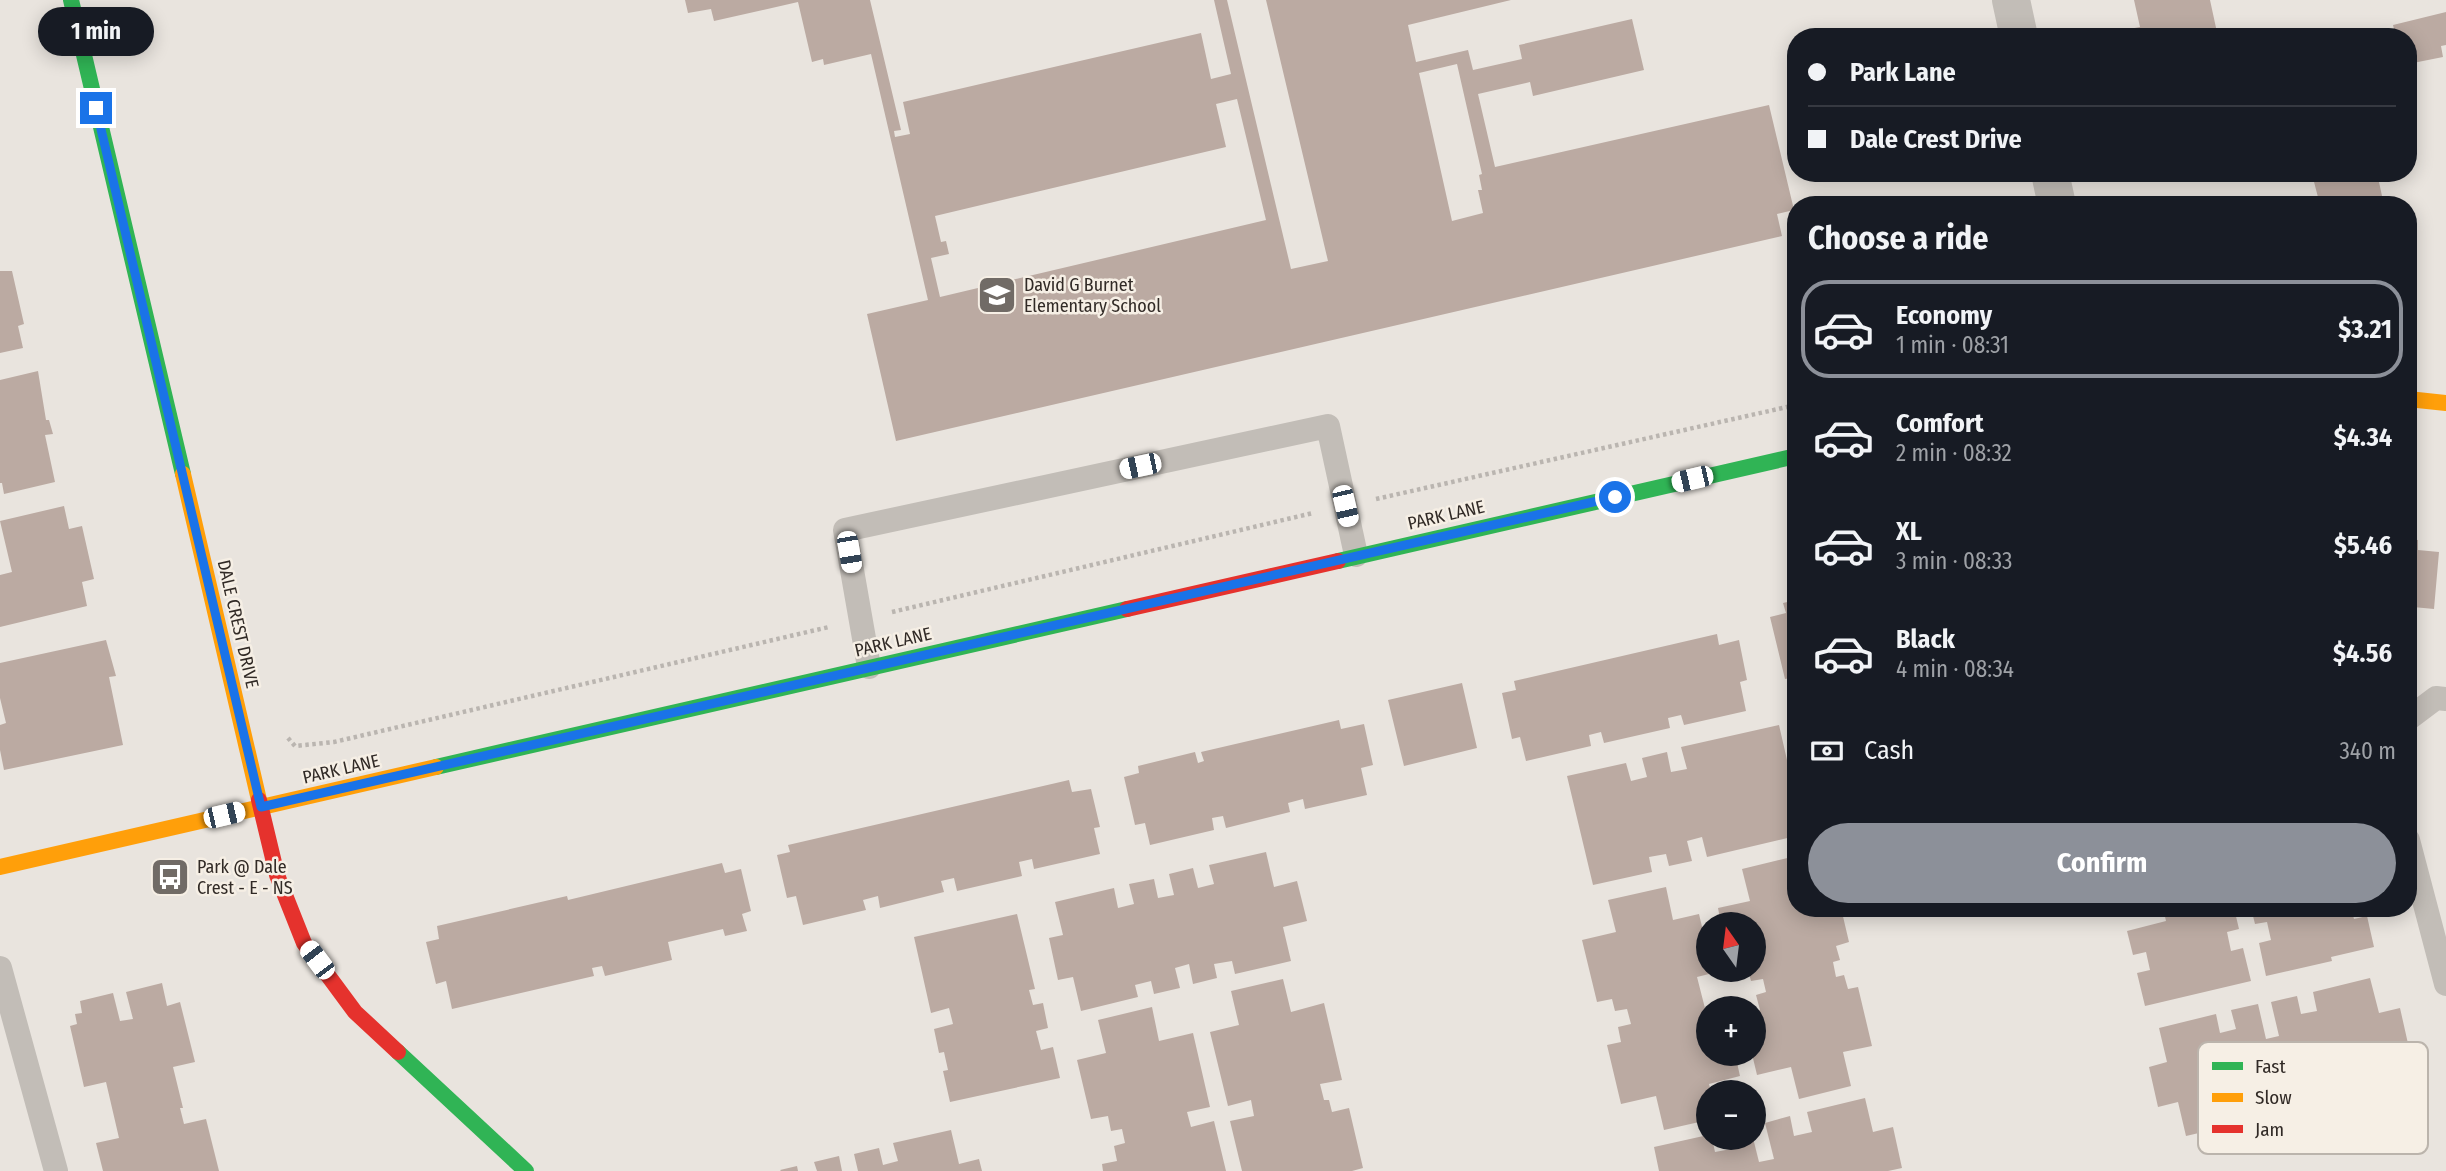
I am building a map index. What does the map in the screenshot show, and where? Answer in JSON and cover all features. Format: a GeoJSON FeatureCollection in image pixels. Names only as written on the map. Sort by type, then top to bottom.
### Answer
{"type":"FeatureCollection","features":[{"type":"Feature","properties":{"kind":"street","name":"DALE CREST DRIVE"},"geometry":{"type":"LineString","coordinates":[[71,0],[277,875],[304,943],[355,1012],[526,1171]]}},
{"type":"Feature","properties":{"kind":"street"},"geometry":{"type":"LineString","coordinates":[[2011,0],[2017,28]]}},
{"type":"Feature","properties":{"kind":"street"},"geometry":{"type":"LineString","coordinates":[[2417,400],[2446,403]]}},
{"type":"Feature","properties":{"kind":"street","name":"PARK LANE"},"geometry":{"type":"LineString","coordinates":[[0,867],[1787,458]]}},
{"type":"Feature","properties":{"kind":"lane"},"geometry":{"type":"LineString","coordinates":[[869,667],[845,530],[1328,426],[1356,555]]}},
{"type":"Feature","properties":{"kind":"lane"},"geometry":{"type":"LineString","coordinates":[[2417,712],[2436,698],[2446,699]]}},
{"type":"Feature","properties":{"kind":"lane"},"geometry":{"type":"LineString","coordinates":[[2417,874],[2446,984]]}},
{"type":"Feature","properties":{"kind":"lane"},"geometry":{"type":"LineString","coordinates":[[0,968],[56,1171]]}},
{"type":"Feature","properties":{"kind":"path"},"geometry":{"type":"LineString","coordinates":[[305,746],[334,742],[1345,506],[1787,407]]}},
{"type":"Feature","properties":{"kind":"building"},"geometry":{"type":"Polygon","coordinates":[[[685,0],[870,0],[901,130],[894,131],[895,137],[910,134],[903,102],[1201,33],[1211,79],[1231,74],[1214,0],[1227,0],[1291,269],[1328,261],[1266,0],[1511,0],[1408,25],[1416,62],[1468,50],[1473,70],[1522,59],[1519,45],[1632,19],[1644,70],[1533,96],[1530,82],[1478,94],[1495,167],[1769,105],[1791,196],[1787,196],[1787,212],[1777,214],[1782,236],[896,441],[867,314],[928,300],[871,54],[824,65],[823,59],[812,62],[798,2],[714,21],[711,9],[688,13],[685,0]],[[1457,64],[1419,73],[1452,221],[1483,213],[1478,190],[1482,190],[1479,175],[1482,174],[1457,64]],[[1237,99],[1216,104],[1226,147],[935,216],[941,242],[946,241],[949,254],[931,258],[940,297],[1266,220],[1237,99]]]}},
{"type":"Feature","properties":{"kind":"building"},"geometry":{"type":"Polygon","coordinates":[[[2134,0],[2210,0],[2216,28],[2134,28],[2140,27],[2134,0]]]}},
{"type":"Feature","properties":{"kind":"building"},"geometry":{"type":"Polygon","coordinates":[[[2446,12],[2446,45],[2441,46],[2443,57],[2417,62],[2417,28],[2394,28],[2393,25],[2446,12]]]}},
{"type":"Feature","properties":{"kind":"building"},"geometry":{"type":"Polygon","coordinates":[[[2314,182],[2379,182],[2382,196],[2318,196],[2314,182]]]}},
{"type":"Feature","properties":{"kind":"building"},"geometry":{"type":"Polygon","coordinates":[[[0,271],[12,271],[24,324],[18,326],[23,348],[0,353],[0,271]]]}},
{"type":"Feature","properties":{"kind":"building"},"geometry":{"type":"Polygon","coordinates":[[[38,371],[46,420],[49,420],[53,434],[45,435],[55,482],[4,494],[0,483],[0,380],[38,371]]]}},
{"type":"Feature","properties":{"kind":"building"},"geometry":{"type":"Polygon","coordinates":[[[64,506],[69,529],[82,526],[94,579],[82,582],[87,606],[0,627],[0,575],[12,572],[0,521],[64,506]]]}},
{"type":"Feature","properties":{"kind":"building"},"geometry":{"type":"Polygon","coordinates":[[[2417,540],[2418,550],[2439,552],[2434,609],[2417,607],[2417,540]]]}},
{"type":"Feature","properties":{"kind":"building"},"geometry":{"type":"Polygon","coordinates":[[[1787,602],[1785,679],[1770,617],[1786,613],[1783,603],[1787,602]]]}},
{"type":"Feature","properties":{"kind":"building"},"geometry":{"type":"Polygon","coordinates":[[[1717,634],[1719,645],[1739,640],[1747,680],[1740,682],[1746,711],[1684,725],[1681,715],[1668,718],[1670,728],[1604,743],[1601,732],[1589,735],[1591,746],[1526,761],[1520,737],[1512,739],[1502,693],[1516,690],[1514,681],[1717,634]]]}},
{"type":"Feature","properties":{"kind":"building"},"geometry":{"type":"Polygon","coordinates":[[[106,640],[116,676],[109,677],[123,745],[4,770],[0,750],[0,725],[6,723],[0,698],[0,663],[106,640]]]}},
{"type":"Feature","properties":{"kind":"building"},"geometry":{"type":"Polygon","coordinates":[[[1462,683],[1477,748],[1404,766],[1388,700],[1462,683]]]}},
{"type":"Feature","properties":{"kind":"building"},"geometry":{"type":"Polygon","coordinates":[[[1339,720],[1341,729],[1364,724],[1373,765],[1361,768],[1367,795],[1305,809],[1303,799],[1288,803],[1290,812],[1226,828],[1223,816],[1212,818],[1214,830],[1150,845],[1145,823],[1135,825],[1124,777],[1139,773],[1138,766],[1195,752],[1198,763],[1204,761],[1201,752],[1339,720]]]}},
{"type":"Feature","properties":{"kind":"building"},"geometry":{"type":"Polygon","coordinates":[[[1779,725],[1787,760],[1787,838],[1707,857],[1702,837],[1687,841],[1692,861],[1669,866],[1666,854],[1649,857],[1652,872],[1593,885],[1567,776],[1626,763],[1631,781],[1647,777],[1642,758],[1667,752],[1671,772],[1687,769],[1681,747],[1779,725]]]}},
{"type":"Feature","properties":{"kind":"building"},"geometry":{"type":"Polygon","coordinates":[[[1069,780],[1072,792],[1091,789],[1100,827],[1094,828],[1100,854],[1034,869],[1032,859],[1019,862],[1022,876],[957,891],[954,878],[941,881],[944,892],[880,908],[878,896],[863,900],[866,910],[803,925],[796,896],[787,898],[777,855],[790,852],[788,845],[1069,780]]]}},
{"type":"Feature","properties":{"kind":"building"},"geometry":{"type":"Polygon","coordinates":[[[1266,852],[1274,887],[1297,881],[1307,921],[1283,927],[1291,961],[1235,974],[1232,961],[1214,964],[1217,978],[1193,984],[1189,964],[1175,968],[1180,988],[1154,994],[1151,981],[1135,985],[1138,997],[1081,1011],[1073,977],[1058,980],[1049,938],[1063,935],[1055,902],[1114,888],[1118,908],[1134,904],[1129,884],[1154,879],[1158,898],[1174,895],[1169,874],[1193,868],[1198,888],[1214,884],[1209,865],[1266,852]]]}},
{"type":"Feature","properties":{"kind":"building"},"geometry":{"type":"Polygon","coordinates":[[[1787,858],[1787,917],[1843,917],[1849,942],[1836,946],[1840,960],[1833,962],[1836,977],[1844,975],[1848,989],[1858,987],[1872,1046],[1843,1052],[1851,1086],[1799,1099],[1791,1067],[1757,1075],[1755,1066],[1766,1066],[1766,996],[1756,995],[1766,992],[1764,982],[1766,982],[1766,912],[1719,912],[1718,908],[1750,901],[1742,869],[1787,858]]]}},
{"type":"Feature","properties":{"kind":"building"},"geometry":{"type":"Polygon","coordinates":[[[722,863],[725,873],[741,869],[751,911],[742,914],[747,931],[725,936],[723,929],[668,942],[672,960],[605,976],[602,966],[592,968],[594,976],[452,1009],[446,981],[436,984],[426,942],[439,939],[437,926],[567,896],[568,900],[722,863]]]}},
{"type":"Feature","properties":{"kind":"building"},"geometry":{"type":"Polygon","coordinates":[[[1666,887],[1673,920],[1696,915],[1696,982],[1698,982],[1702,996],[1696,996],[1696,1066],[1738,1066],[1740,1076],[1724,1080],[1696,1080],[1696,1123],[1664,1130],[1656,1096],[1621,1104],[1607,1045],[1621,1042],[1618,1027],[1631,1024],[1627,1009],[1615,1011],[1612,999],[1597,1002],[1582,940],[1616,932],[1608,900],[1666,887]]]}},
{"type":"Feature","properties":{"kind":"building"},"geometry":{"type":"Polygon","coordinates":[[[1017,914],[1035,989],[1029,990],[1033,1005],[1043,1003],[1048,1028],[1036,1031],[1041,1050],[1053,1047],[1060,1078],[950,1102],[943,1071],[948,1070],[944,1052],[939,1053],[934,1029],[953,1024],[949,1008],[931,1013],[914,937],[1017,914]]]}},
{"type":"Feature","properties":{"kind":"building"},"geometry":{"type":"Polygon","coordinates":[[[2165,917],[2236,917],[2239,929],[2227,932],[2231,951],[2243,948],[2251,981],[2145,1006],[2137,973],[2150,970],[2146,952],[2133,955],[2127,931],[2166,921],[2165,917]]]}},
{"type":"Feature","properties":{"kind":"building"},"geometry":{"type":"Polygon","coordinates":[[[2253,917],[2367,917],[2374,947],[2331,957],[2332,961],[2266,976],[2259,943],[2271,940],[2267,922],[2255,924],[2253,917]]]}},
{"type":"Feature","properties":{"kind":"building"},"geometry":{"type":"Polygon","coordinates":[[[2370,978],[2379,1013],[2400,1008],[2408,1042],[2198,1042],[2198,1133],[2186,1136],[2178,1102],[2158,1107],[2149,1067],[2167,1062],[2159,1028],[2216,1014],[2220,1033],[2236,1029],[2231,1010],[2258,1004],[2266,1039],[2279,1036],[2271,1002],[2297,996],[2301,1014],[2317,1011],[2313,992],[2370,978]]]}},
{"type":"Feature","properties":{"kind":"building"},"geometry":{"type":"Polygon","coordinates":[[[1283,979],[1291,1012],[1324,1003],[1342,1080],[1320,1084],[1324,1100],[1329,1100],[1332,1112],[1349,1108],[1363,1168],[1352,1171],[1242,1171],[1230,1121],[1254,1116],[1251,1100],[1228,1106],[1210,1032],[1239,1025],[1231,991],[1283,979]]]}},
{"type":"Feature","properties":{"kind":"building"},"geometry":{"type":"Polygon","coordinates":[[[162,983],[167,1006],[180,1002],[195,1062],[173,1067],[184,1124],[206,1119],[219,1171],[103,1171],[96,1143],[119,1138],[106,1082],[84,1087],[70,1026],[77,1024],[75,1014],[82,1013],[80,1001],[113,993],[120,1021],[133,1019],[126,992],[162,983]]]}},
{"type":"Feature","properties":{"kind":"building"},"geometry":{"type":"Polygon","coordinates":[[[1152,1007],[1159,1041],[1193,1033],[1210,1107],[1187,1112],[1191,1127],[1214,1121],[1226,1171],[1103,1171],[1102,1164],[1117,1161],[1114,1146],[1125,1143],[1122,1129],[1111,1131],[1108,1116],[1091,1119],[1077,1060],[1106,1053],[1098,1020],[1152,1007]]]}},
{"type":"Feature","properties":{"kind":"building"},"geometry":{"type":"Polygon","coordinates":[[[1865,1098],[1873,1132],[1893,1127],[1902,1168],[1888,1171],[1659,1171],[1654,1147],[1696,1138],[1696,1150],[1756,1150],[1759,1162],[1774,1159],[1766,1123],[1790,1116],[1794,1136],[1812,1132],[1807,1112],[1865,1098]]]}},
{"type":"Feature","properties":{"kind":"building"},"geometry":{"type":"Polygon","coordinates":[[[951,1130],[959,1164],[979,1159],[982,1171],[858,1171],[854,1154],[879,1148],[883,1165],[898,1161],[893,1143],[951,1130]]]}},
{"type":"Feature","properties":{"kind":"building"},"geometry":{"type":"Polygon","coordinates":[[[839,1156],[842,1171],[817,1171],[814,1162],[839,1156]]]}},
{"type":"Feature","properties":{"kind":"building"},"geometry":{"type":"Polygon","coordinates":[[[797,1166],[798,1171],[780,1170],[797,1166]]]}},
{"type":"Feature","properties":{"kind":"traffic: fast"},"geometry":{"type":"LineString","coordinates":[[71,0],[183,474]]}},
{"type":"Feature","properties":{"kind":"traffic: fast"},"geometry":{"type":"LineString","coordinates":[[1338,561],[1787,458]]}},
{"type":"Feature","properties":{"kind":"traffic: fast"},"geometry":{"type":"LineString","coordinates":[[436,767],[1127,609]]}},
{"type":"Feature","properties":{"kind":"traffic: fast"},"geometry":{"type":"LineString","coordinates":[[398,1052],[526,1171]]}},
{"type":"Feature","properties":{"kind":"traffic: slow"},"geometry":{"type":"LineString","coordinates":[[2417,400],[2446,403]]}},
{"type":"Feature","properties":{"kind":"traffic: slow"},"geometry":{"type":"LineString","coordinates":[[183,474],[259,800]]}},
{"type":"Feature","properties":{"kind":"traffic: slow"},"geometry":{"type":"LineString","coordinates":[[0,867],[436,767]]}},
{"type":"Feature","properties":{"kind":"traffic: jam"},"geometry":{"type":"LineString","coordinates":[[1127,609],[1338,561]]}},
{"type":"Feature","properties":{"kind":"traffic: jam"},"geometry":{"type":"LineString","coordinates":[[259,800],[277,875],[304,943],[355,1012],[398,1052]]}},
{"type":"Feature","properties":{"kind":"place","name":"David G Burnet Elementary School"},"geometry":{"type":"Point","coordinates":[997,295]}},
{"type":"Feature","properties":{"kind":"place","name":"Park @ Dale Crest - E - NS"},"geometry":{"type":"Point","coordinates":[170,877]}},
{"type":"Feature","properties":{"kind":"route"},"geometry":{"type":"LineString","coordinates":[[96,108],[261,807],[1615,497]]}}]}
